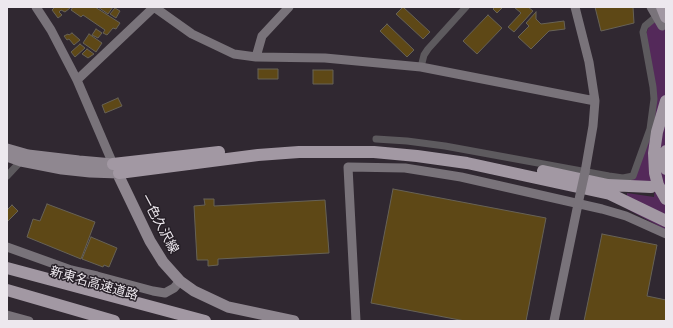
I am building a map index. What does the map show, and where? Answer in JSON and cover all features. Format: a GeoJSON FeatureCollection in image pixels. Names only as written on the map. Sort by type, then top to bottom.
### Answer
{"type":"FeatureCollection","features":[{"type":"Feature","properties":{"kind":"highway"},"geometry":{"type":"LineString","coordinates":[[666,101],[657,132],[654,153],[655,173],[658,185],[666,199]]}},
{"type":"Feature","properties":{"kind":"highway"},"geometry":{"type":"LineString","coordinates":[[116,168],[296,144],[373,145],[417,148],[608,184],[651,187]]}},
{"type":"Feature","properties":{"kind":"highway"},"geometry":{"type":"LineString","coordinates":[[666,151],[666,169]]}},
{"type":"Feature","properties":{"kind":"highway"},"geometry":{"type":"LineString","coordinates":[[116,168],[299,152],[374,152],[417,156],[467,163],[610,194],[666,221]]}},
{"type":"Feature","properties":{"kind":"highway"},"geometry":{"type":"LineString","coordinates":[[7,268],[205,321]]}},
{"type":"Feature","properties":{"kind":"highway","name":"新東名高速道路"},"geometry":{"type":"LineString","coordinates":[[7,273],[174,321]]}},
{"type":"Feature","properties":{"kind":"highway"},"geometry":{"type":"LineString","coordinates":[[7,290],[114,321]]}},
{"type":"Feature","properties":{"kind":"main road"},"geometry":{"type":"LineString","coordinates":[[7,149],[28,154],[116,168]]}},
{"type":"Feature","properties":{"kind":"main road"},"geometry":{"type":"LineString","coordinates":[[7,156],[21,161],[62,169],[90,172],[116,168]]}},
{"type":"Feature","properties":{"kind":"main road","name":"一色久沢線"},"geometry":{"type":"LineString","coordinates":[[116,168],[150,241],[163,262],[180,281],[194,291],[228,307],[294,321]]}},
{"type":"Feature","properties":{"kind":"street"},"geometry":{"type":"LineString","coordinates":[[36,7],[51,30],[77,80],[116,168]]}},
{"type":"Feature","properties":{"kind":"street"},"geometry":{"type":"LineString","coordinates":[[77,80],[154,7],[192,34],[234,54],[256,57],[325,58],[421,68],[595,101]]}},
{"type":"Feature","properties":{"kind":"street"},"geometry":{"type":"LineString","coordinates":[[421,68],[424,55],[428,49],[466,7]]}},
{"type":"Feature","properties":{"kind":"street"},"geometry":{"type":"LineString","coordinates":[[554,321],[585,172],[593,126],[595,101],[589,62],[575,7]]}},
{"type":"Feature","properties":{"kind":"street"},"geometry":{"type":"LineString","coordinates":[[376,139],[445,146],[623,178],[633,176],[644,147],[653,112],[653,87],[643,32],[644,26],[662,16],[651,7]]}},
{"type":"Feature","properties":{"kind":"street"},"geometry":{"type":"LineString","coordinates":[[256,57],[262,36],[286,8]]}},
{"type":"Feature","properties":{"kind":"street"},"geometry":{"type":"LineString","coordinates":[[7,176],[21,161]]}},
{"type":"Feature","properties":{"kind":"street"},"geometry":{"type":"LineString","coordinates":[[356,321],[348,167],[405,168],[461,177],[602,209],[626,216],[666,234]]}},
{"type":"Feature","properties":{"kind":"street"},"geometry":{"type":"LineString","coordinates":[[7,247],[71,270],[153,291],[165,293],[174,288],[180,281]]}},
{"type":"Feature","properties":{"kind":"street"},"geometry":{"type":"LineString","coordinates":[[7,315],[29,321]]}},
{"type":"Feature","properties":{"kind":"shaded area"},"geometry":{"type":"Polygon","coordinates":[[[666,9],[666,230],[627,209],[627,193],[654,197],[655,187],[625,180],[633,176],[653,112],[644,39],[652,19],[666,9]]]}},
{"type":"Feature","properties":{"kind":"building"},"geometry":{"type":"Polygon","coordinates":[[[55,7],[70,8],[65,12],[61,10],[59,12],[62,15],[58,18],[52,10],[55,7]]]}},
{"type":"Feature","properties":{"kind":"building"},"geometry":{"type":"Polygon","coordinates":[[[73,7],[95,7],[120,23],[116,29],[113,28],[107,35],[103,33],[105,30],[83,15],[81,17],[71,10],[73,7]]]}},
{"type":"Feature","properties":{"kind":"building"},"geometry":{"type":"Polygon","coordinates":[[[98,7],[113,7],[108,14],[98,7]]]}},
{"type":"Feature","properties":{"kind":"building"},"geometry":{"type":"Polygon","coordinates":[[[403,7],[430,32],[423,39],[396,14],[403,7]]]}},
{"type":"Feature","properties":{"kind":"building"},"geometry":{"type":"Polygon","coordinates":[[[495,7],[503,7],[497,13],[493,9],[495,7]]]}},
{"type":"Feature","properties":{"kind":"building"},"geometry":{"type":"Polygon","coordinates":[[[514,7],[528,7],[533,11],[514,32],[508,27],[521,13],[514,7]]]}},
{"type":"Feature","properties":{"kind":"building"},"geometry":{"type":"Polygon","coordinates":[[[595,7],[633,7],[634,23],[601,31],[595,7]]]}},
{"type":"Feature","properties":{"kind":"building"},"geometry":{"type":"Polygon","coordinates":[[[115,8],[120,11],[116,18],[110,14],[115,8]]]}},
{"type":"Feature","properties":{"kind":"building"},"geometry":{"type":"Polygon","coordinates":[[[536,12],[536,19],[541,24],[564,21],[565,29],[549,31],[531,49],[518,37],[529,26],[526,23],[536,12]]]}},
{"type":"Feature","properties":{"kind":"building"},"geometry":{"type":"Polygon","coordinates":[[[488,15],[502,28],[477,54],[463,41],[488,15]]]}},
{"type":"Feature","properties":{"kind":"building"},"geometry":{"type":"Polygon","coordinates":[[[387,24],[414,50],[407,57],[380,31],[387,24]]]}},
{"type":"Feature","properties":{"kind":"building"},"geometry":{"type":"Polygon","coordinates":[[[96,29],[102,33],[98,38],[92,35],[96,29]]]}},
{"type":"Feature","properties":{"kind":"building"},"geometry":{"type":"Polygon","coordinates":[[[72,33],[80,40],[74,45],[64,36],[72,33]]]}},
{"type":"Feature","properties":{"kind":"building"},"geometry":{"type":"Polygon","coordinates":[[[89,34],[102,43],[96,52],[83,43],[89,34]]]}},
{"type":"Feature","properties":{"kind":"building"},"geometry":{"type":"Polygon","coordinates":[[[80,44],[85,48],[75,57],[71,52],[80,44]]]}},
{"type":"Feature","properties":{"kind":"building"},"geometry":{"type":"Polygon","coordinates":[[[87,49],[94,54],[88,58],[82,54],[87,49]]]}},
{"type":"Feature","properties":{"kind":"building"},"geometry":{"type":"Polygon","coordinates":[[[258,69],[278,69],[278,79],[258,79],[258,69]]]}},
{"type":"Feature","properties":{"kind":"building"},"geometry":{"type":"Polygon","coordinates":[[[313,70],[333,70],[333,84],[313,84],[313,70]]]}},
{"type":"Feature","properties":{"kind":"building"},"geometry":{"type":"Polygon","coordinates":[[[118,98],[122,106],[105,113],[102,105],[118,98]]]}},
{"type":"Feature","properties":{"kind":"building"},"geometry":{"type":"Polygon","coordinates":[[[393,189],[546,218],[526,321],[465,321],[371,303],[393,189]]]}},
{"type":"Feature","properties":{"kind":"building"},"geometry":{"type":"Polygon","coordinates":[[[204,199],[214,199],[214,206],[325,200],[329,253],[218,259],[218,265],[208,266],[208,260],[197,260],[194,206],[205,205],[204,199]]]}},
{"type":"Feature","properties":{"kind":"building"},"geometry":{"type":"Polygon","coordinates":[[[47,204],[95,222],[81,259],[27,237],[33,219],[40,221],[47,204]]]}},
{"type":"Feature","properties":{"kind":"building"},"geometry":{"type":"Polygon","coordinates":[[[12,205],[18,211],[7,222],[7,210],[12,205]]]}},
{"type":"Feature","properties":{"kind":"building"},"geometry":{"type":"Polygon","coordinates":[[[602,234],[657,245],[647,296],[666,300],[666,321],[584,321],[602,234]]]}},
{"type":"Feature","properties":{"kind":"building"},"geometry":{"type":"Polygon","coordinates":[[[91,237],[117,248],[109,267],[104,265],[103,267],[82,259],[91,237]]]}}]}
